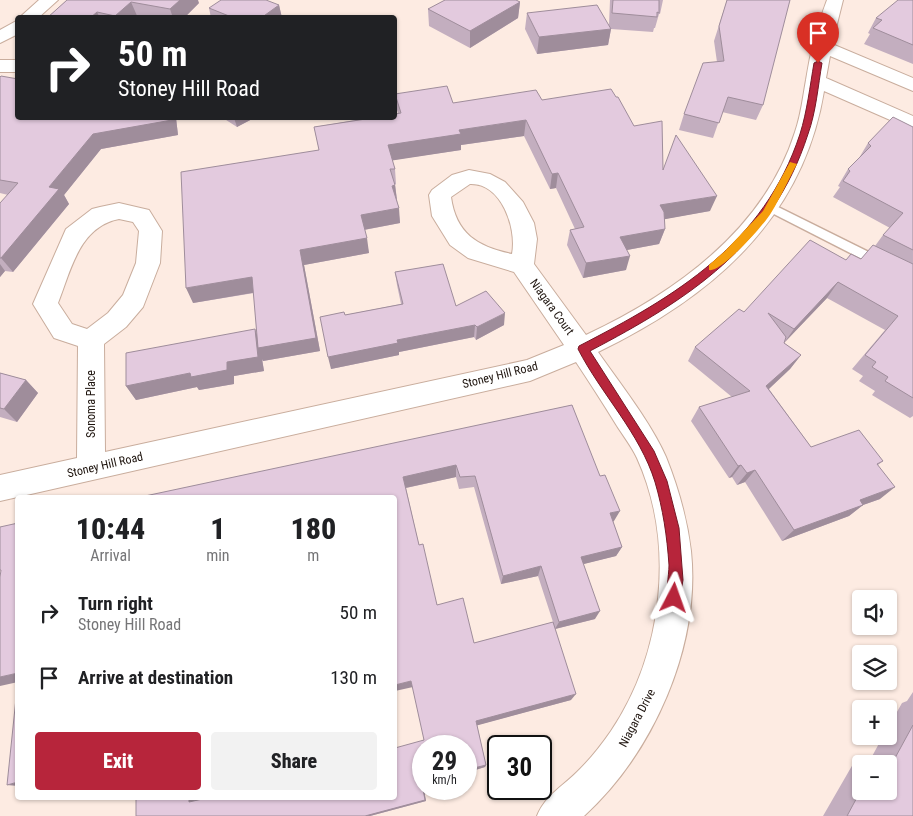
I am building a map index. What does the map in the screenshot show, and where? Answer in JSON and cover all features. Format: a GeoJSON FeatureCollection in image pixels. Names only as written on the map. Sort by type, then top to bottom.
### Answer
{"type":"FeatureCollection","features":[{"type":"Feature","properties":{"kind":"street"},"geometry":{"type":"LineString","coordinates":[[31,15],[50,0]]}},
{"type":"Feature","properties":{"kind":"street","name":"Stoney Hill Road"},"geometry":{"type":"LineString","coordinates":[[0,488],[530,370],[583,349],[645,317],[680,293],[729,254],[754,228],[770,207],[789,174],[805,133],[821,46],[835,0]]}},
{"type":"Feature","properties":{"kind":"street"},"geometry":{"type":"LineString","coordinates":[[0,38],[15,27]]}},
{"type":"Feature","properties":{"kind":"street"},"geometry":{"type":"LineString","coordinates":[[821,46],[913,85]]}},
{"type":"Feature","properties":{"kind":"street"},"geometry":{"type":"LineString","coordinates":[[0,66],[15,66]]}},
{"type":"Feature","properties":{"kind":"street"},"geometry":{"type":"LineString","coordinates":[[815,80],[913,124]]}},
{"type":"Feature","properties":{"kind":"street"},"geometry":{"type":"LineString","coordinates":[[119,211],[141,216],[151,231],[148,263],[134,300],[116,320],[91,340],[63,331],[45,304],[74,235],[100,215],[119,211]]}},
{"type":"Feature","properties":{"kind":"street","name":"Niagara Court"},"geometry":{"type":"LineString","coordinates":[[522,265],[583,349]]}},
{"type":"Feature","properties":{"kind":"street","name":"Sonoma Place"},"geometry":{"type":"LineString","coordinates":[[91,340],[91,468]]}},
{"type":"Feature","properties":{"kind":"street","name":"Niagara Drive"},"geometry":{"type":"LineString","coordinates":[[556,816],[574,802],[617,754],[653,690],[670,634],[676,580],[673,528],[657,472],[650,455],[583,349]]}},
{"type":"Feature","properties":{"kind":"lane"},"geometry":{"type":"LineString","coordinates":[[770,207],[913,280]]}},
{"type":"Feature","properties":{"kind":"building"},"geometry":{"type":"Polygon","coordinates":[[[67,0],[180,0],[170,9],[131,2],[116,15],[97,12],[94,15],[50,15],[67,0]]]}},
{"type":"Feature","properties":{"kind":"building"},"geometry":{"type":"Polygon","coordinates":[[[221,0],[266,0],[279,5],[265,15],[226,15],[209,8],[221,0]]]}},
{"type":"Feature","properties":{"kind":"building"},"geometry":{"type":"Polygon","coordinates":[[[445,0],[516,0],[520,2],[470,31],[428,9],[445,0]]]}},
{"type":"Feature","properties":{"kind":"building"},"geometry":{"type":"Polygon","coordinates":[[[613,0],[659,0],[659,13],[657,12],[657,17],[612,13],[613,0]]]}},
{"type":"Feature","properties":{"kind":"building"},"geometry":{"type":"Polygon","coordinates":[[[727,0],[790,0],[763,105],[728,97],[719,123],[684,114],[703,63],[724,61],[719,26],[727,0]]]}},
{"type":"Feature","properties":{"kind":"building"},"geometry":{"type":"Polygon","coordinates":[[[898,0],[913,0],[913,45],[873,28],[882,20],[876,18],[898,0]]]}},
{"type":"Feature","properties":{"kind":"building"},"geometry":{"type":"Polygon","coordinates":[[[597,5],[611,29],[539,37],[527,13],[597,5]]]}},
{"type":"Feature","properties":{"kind":"building"},"geometry":{"type":"Polygon","coordinates":[[[0,77],[15,78],[15,120],[172,120],[93,134],[49,187],[59,189],[1,258],[0,203],[18,183],[0,180],[0,77]]]}},
{"type":"Feature","properties":{"kind":"building"},"geometry":{"type":"Polygon","coordinates":[[[447,86],[453,103],[536,90],[542,100],[611,89],[616,97],[618,97],[634,126],[662,121],[663,170],[676,135],[717,196],[660,205],[664,212],[665,229],[620,237],[630,256],[586,263],[570,230],[584,227],[558,173],[552,174],[526,120],[459,130],[461,134],[388,145],[395,169],[390,169],[395,185],[392,186],[399,208],[361,215],[367,238],[300,250],[316,338],[258,348],[252,277],[186,288],[181,172],[319,150],[314,127],[359,120],[397,120],[397,114],[401,113],[397,94],[447,86]]]}},
{"type":"Feature","properties":{"kind":"building"},"geometry":{"type":"Polygon","coordinates":[[[893,117],[913,127],[913,250],[883,235],[903,213],[843,181],[850,171],[848,169],[871,146],[868,143],[893,117]]]}},
{"type":"Feature","properties":{"kind":"building"},"geometry":{"type":"Polygon","coordinates":[[[810,240],[846,260],[851,254],[861,259],[873,245],[913,264],[913,398],[885,381],[888,377],[872,367],[876,362],[865,355],[898,316],[838,282],[794,329],[768,313],[786,337],[784,343],[801,355],[766,386],[811,447],[859,430],[883,461],[877,464],[895,487],[860,500],[863,505],[794,530],[755,470],[747,473],[741,465],[738,466],[699,407],[750,391],[695,347],[739,309],[744,312],[810,240]]]}},
{"type":"Feature","properties":{"kind":"building"},"geometry":{"type":"Polygon","coordinates":[[[443,264],[456,306],[486,291],[505,313],[477,327],[475,325],[397,340],[398,343],[328,357],[320,317],[344,312],[345,315],[403,304],[395,272],[443,264]]]}},
{"type":"Feature","properties":{"kind":"building"},"geometry":{"type":"Polygon","coordinates":[[[255,329],[258,357],[227,362],[227,370],[191,377],[190,373],[126,386],[126,353],[255,329]]]}},
{"type":"Feature","properties":{"kind":"building"},"geometry":{"type":"Polygon","coordinates":[[[0,373],[26,380],[4,409],[0,408],[0,373]]]}},
{"type":"Feature","properties":{"kind":"building"},"geometry":{"type":"Polygon","coordinates":[[[572,405],[600,476],[605,475],[620,511],[610,513],[622,547],[581,557],[600,611],[559,622],[541,566],[503,576],[475,476],[460,477],[456,465],[403,477],[419,545],[423,544],[437,605],[463,598],[474,643],[553,622],[576,694],[476,721],[486,765],[477,767],[477,735],[423,735],[411,681],[397,684],[397,495],[150,495],[572,405]]]}},
{"type":"Feature","properties":{"kind":"building"},"geometry":{"type":"Polygon","coordinates":[[[15,524],[15,674],[0,677],[1,570],[0,527],[15,524]]]}},
{"type":"Feature","properties":{"kind":"building"},"geometry":{"type":"Polygon","coordinates":[[[15,708],[15,783],[7,785],[15,708]]]}},
{"type":"Feature","properties":{"kind":"building"},"geometry":{"type":"Polygon","coordinates":[[[913,725],[913,816],[847,816],[856,800],[897,800],[897,755],[913,725]]]}},
{"type":"Feature","properties":{"kind":"building"},"geometry":{"type":"Polygon","coordinates":[[[412,743],[412,800],[425,800],[365,816],[136,816],[136,800],[189,800],[189,802],[198,800],[397,800],[397,747],[412,743]]]}},
{"type":"Feature","properties":{"kind":"slow traffic"},"geometry":{"type":"LineString","coordinates":[[712,267],[729,254],[766,213],[793,164]]}},
{"type":"Feature","properties":{"kind":"route"},"geometry":{"type":"LineString","coordinates":[[674,598],[676,580],[673,528],[661,481],[650,455],[583,349],[645,317],[680,293],[729,254],[754,228],[766,213],[789,174],[805,133],[818,63]]}}]}
